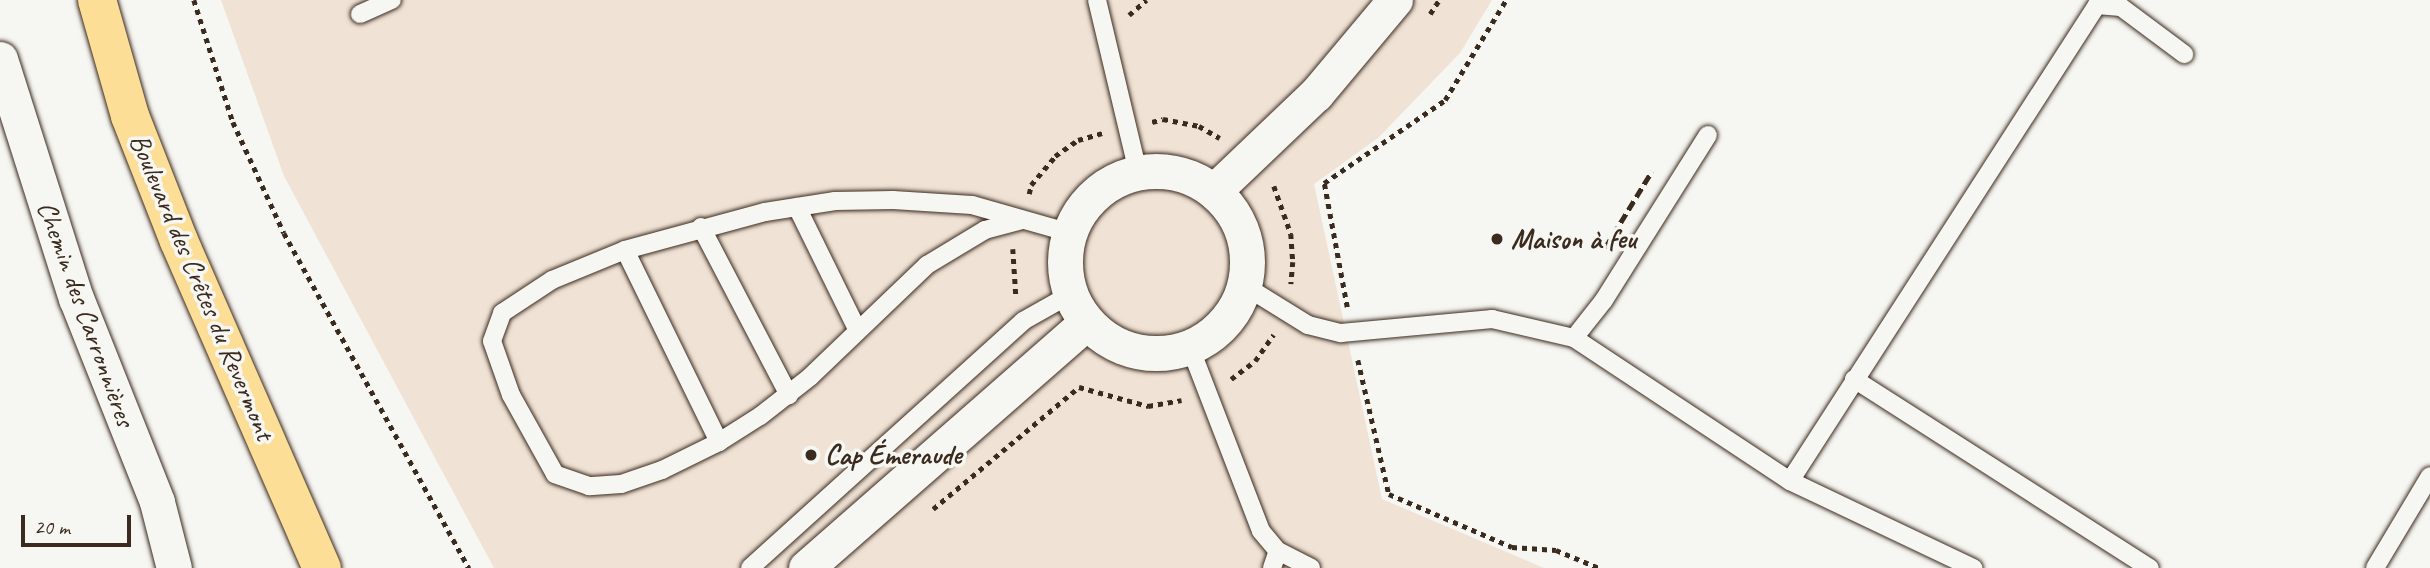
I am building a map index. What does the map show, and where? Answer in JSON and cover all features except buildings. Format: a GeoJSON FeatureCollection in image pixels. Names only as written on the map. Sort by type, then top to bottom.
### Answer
{"type":"FeatureCollection","features":[{"type":"Feature","properties":{"kind":"main road","name":"Boulevard des Crêtes du Revermont"},"geometry":{"type":"LineString","coordinates":[[96,0],[130,116],[179,241],[322,568]]}},
{"type":"Feature","properties":{"kind":"street"},"geometry":{"type":"LineString","coordinates":[[1214,191],[1316,94],[1395,0]]}},
{"type":"Feature","properties":{"kind":"street","name":"Chemin des Carronnières"},"geometry":{"type":"LineString","coordinates":[[0,59],[76,298],[157,502],[174,568]]}},
{"type":"Feature","properties":{"kind":"street"},"geometry":{"type":"LineString","coordinates":[[1165,170],[1190,177],[1214,191],[1232,210],[1243,234],[1248,260],[1245,286],[1233,312],[1214,333],[1190,348],[1163,354],[1134,351],[1108,340],[1079,308],[1065,263],[1070,233],[1084,205],[1108,184],[1138,172],[1165,170]]}},
{"type":"Feature","properties":{"kind":"street"},"geometry":{"type":"LineString","coordinates":[[806,568],[1050,356],[1079,308]]}},
{"type":"Feature","properties":{"kind":"lane"},"geometry":{"type":"LineString","coordinates":[[359,14],[393,0]]}},
{"type":"Feature","properties":{"kind":"lane"},"geometry":{"type":"LineString","coordinates":[[1097,0],[1125,127],[1138,172]]}},
{"type":"Feature","properties":{"kind":"lane"},"geometry":{"type":"LineString","coordinates":[[1790,481],[2097,5],[2120,7],[2184,54]]}},
{"type":"Feature","properties":{"kind":"lane"},"geometry":{"type":"LineString","coordinates":[[1574,338],[1604,300],[1708,135]]}},
{"type":"Feature","properties":{"kind":"lane"},"geometry":{"type":"LineString","coordinates":[[1022,220],[985,230],[926,265],[789,395],[719,442],[662,470],[621,484],[589,486],[555,474],[511,395],[492,341],[502,313],[552,281],[625,250],[701,227],[797,207],[835,201],[893,200],[972,205],[1070,233]]}},
{"type":"Feature","properties":{"kind":"lane"},"geometry":{"type":"LineString","coordinates":[[797,207],[857,329]]}},
{"type":"Feature","properties":{"kind":"lane"},"geometry":{"type":"LineString","coordinates":[[701,227],[789,395]]}},
{"type":"Feature","properties":{"kind":"lane"},"geometry":{"type":"LineString","coordinates":[[625,250],[719,442]]}},
{"type":"Feature","properties":{"kind":"lane"},"geometry":{"type":"LineString","coordinates":[[1245,286],[1308,325],[1341,333],[1492,319],[1574,338],[1790,481],[1973,568]]}},
{"type":"Feature","properties":{"kind":"lane"},"geometry":{"type":"LineString","coordinates":[[750,568],[1023,321],[1079,308]]}},
{"type":"Feature","properties":{"kind":"lane"},"geometry":{"type":"LineString","coordinates":[[1190,348],[1261,531],[1275,560],[1311,568]]}},
{"type":"Feature","properties":{"kind":"lane"},"geometry":{"type":"LineString","coordinates":[[1854,380],[2150,568]]}},
{"type":"Feature","properties":{"kind":"lane"},"geometry":{"type":"LineString","coordinates":[[2375,568],[2430,476]]}},
{"type":"Feature","properties":{"kind":"path"},"geometry":{"type":"LineString","coordinates":[[194,0],[233,122],[284,233],[469,568]]}},
{"type":"Feature","properties":{"kind":"path"},"geometry":{"type":"LineString","coordinates":[[1425,21],[1439,0]]}},
{"type":"Feature","properties":{"kind":"path"},"geometry":{"type":"LineString","coordinates":[[1023,321],[1014,290],[1012,251],[1031,185],[1055,156],[1078,140],[1163,119],[1199,126],[1248,157],[1272,187],[1291,234],[1293,262],[1284,310],[1270,341],[1255,361],[1239,375],[1207,391],[1172,403],[1148,406],[1079,387],[1050,356]]}},
{"type":"Feature","properties":{"kind":"path"},"geometry":{"type":"LineString","coordinates":[[1272,187],[1282,178]]}},
{"type":"Feature","properties":{"kind":"path"},"geometry":{"type":"LineString","coordinates":[[925,516],[1079,387]]}},
{"type":"Feature","properties":{"kind":"shaded area","name":"Cap Émeraude"},"geometry":{"type":"Polygon","coordinates":[[[221,0],[1492,0],[1460,53],[1378,138],[1314,184],[1382,499],[1544,568],[494,568],[284,176],[221,0]]]}},
{"type":"Feature","properties":{"kind":"railway"},"geometry":{"type":"LineString","coordinates":[[1605,248],[1652,171]]}},
{"type":"Feature","properties":{"kind":"place","name":"Maison à feu"},"geometry":{"type":"Point","coordinates":[1497,239]}},
{"type":"Feature","properties":{"kind":"place","name":"Cap Émeraude"},"geometry":{"type":"Point","coordinates":[811,455]}}]}
